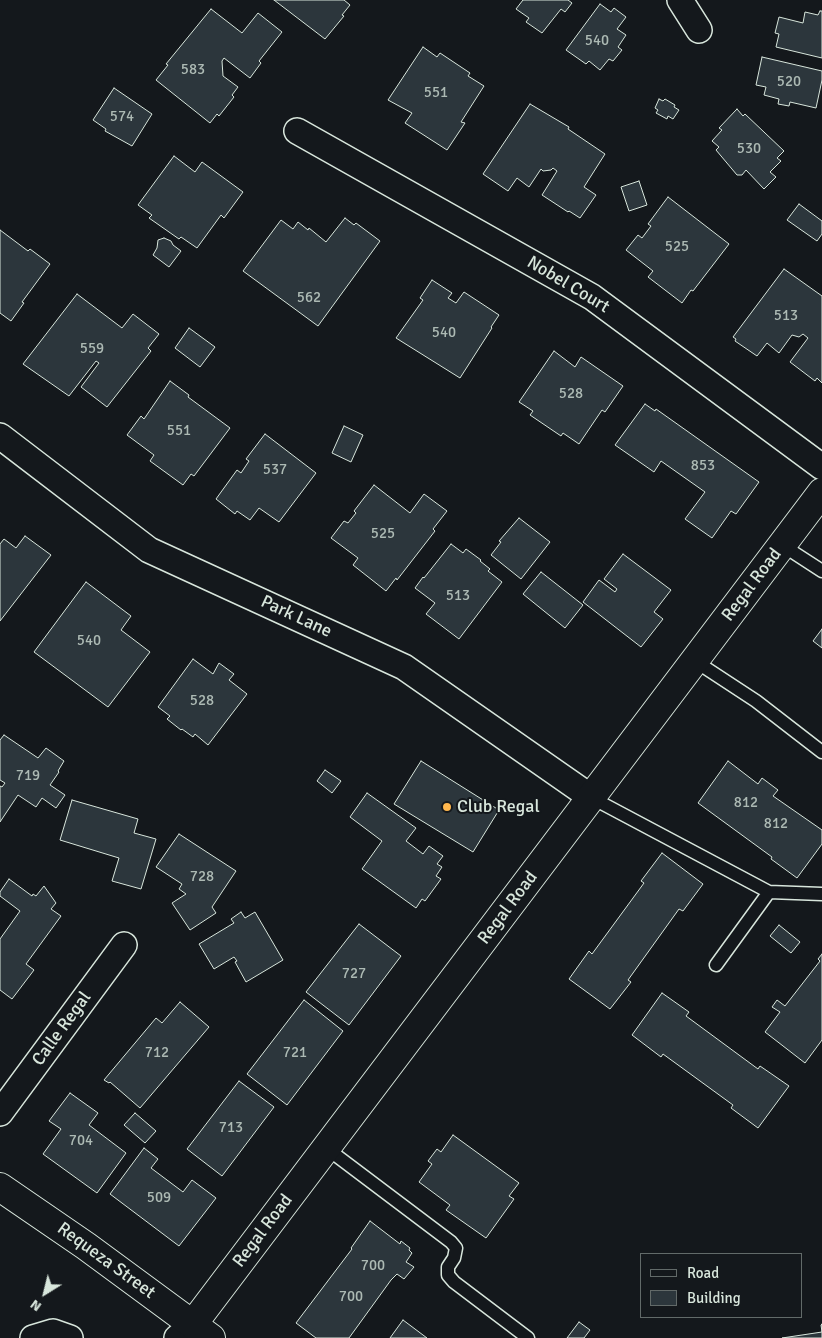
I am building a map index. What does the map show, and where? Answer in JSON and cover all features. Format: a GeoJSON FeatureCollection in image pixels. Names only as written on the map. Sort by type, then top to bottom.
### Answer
{"type":"FeatureCollection","features":[{"type":"Feature","properties":{"kind":"street"},"geometry":{"type":"LineString","coordinates":[[680,0],[699,30]]}},
{"type":"Feature","properties":{"kind":"street","name":"Nobel Court"},"geometry":{"type":"LineString","coordinates":[[297,130],[592,297],[822,467]]}},
{"type":"Feature","properties":{"kind":"street","name":"Park Lane"},"geometry":{"type":"LineString","coordinates":[[0,436],[150,550],[404,666],[592,798]]}},
{"type":"Feature","properties":{"kind":"street","name":"Regal Road"},"geometry":{"type":"LineString","coordinates":[[194,1333],[326,1147],[822,492]]}},
{"type":"Feature","properties":{"kind":"street","name":"Calle Regal"},"geometry":{"type":"LineString","coordinates":[[0,1113],[124,945]]}},
{"type":"Feature","properties":{"kind":"street","name":"Requeza Street"},"geometry":{"type":"LineString","coordinates":[[0,1187],[86,1246],[194,1333]]}},
{"type":"Feature","properties":{"kind":"street"},"geometry":{"type":"LineString","coordinates":[[33,1338],[53,1332],[70,1338]]}},
{"type":"Feature","properties":{"kind":"lane"},"geometry":{"type":"LineString","coordinates":[[782,545],[822,571]]}},
{"type":"Feature","properties":{"kind":"lane"},"geometry":{"type":"LineString","coordinates":[[695,660],[756,701],[822,752]]}},
{"type":"Feature","properties":{"kind":"lane"},"geometry":{"type":"LineString","coordinates":[[592,798],[769,892],[822,894]]}},
{"type":"Feature","properties":{"kind":"lane"},"geometry":{"type":"LineString","coordinates":[[716,964],[769,892]]}},
{"type":"Feature","properties":{"kind":"lane"},"geometry":{"type":"LineString","coordinates":[[326,1147],[451,1242],[456,1248],[454,1258],[448,1267],[448,1274],[454,1282],[528,1338]]}},
{"type":"Feature","properties":{"kind":"building"},"geometry":{"type":"Polygon","coordinates":[[[274,0],[344,0],[350,5],[342,15],[344,16],[325,39],[274,0]]]}},
{"type":"Feature","properties":{"kind":"building"},"geometry":{"type":"Polygon","coordinates":[[[523,0],[568,0],[572,3],[565,12],[561,9],[542,33],[526,22],[529,18],[516,9],[523,0]]]}},
{"type":"Feature","properties":{"kind":"building"},"geometry":{"type":"Polygon","coordinates":[[[600,4],[611,12],[614,8],[626,17],[617,29],[626,35],[618,47],[622,50],[613,61],[609,59],[600,70],[589,61],[586,64],[566,50],[600,4]]]}},
{"type":"Feature","properties":{"kind":"building"},"geometry":{"type":"Polygon","coordinates":[[[211,9],[242,33],[258,13],[282,32],[259,61],[261,63],[250,78],[224,58],[222,61],[223,76],[238,87],[232,95],[234,97],[219,116],[217,114],[210,123],[156,80],[168,65],[166,64],[211,9]]]}},
{"type":"Feature","properties":{"kind":"building"},"geometry":{"type":"Polygon","coordinates":[[[822,11],[822,58],[776,47],[779,34],[775,33],[779,17],[803,23],[805,12],[818,15],[822,11]]]}},
{"type":"Feature","properties":{"kind":"building"},"geometry":{"type":"Polygon","coordinates":[[[423,47],[437,57],[440,53],[470,73],[468,76],[484,86],[461,122],[465,123],[447,150],[405,123],[412,113],[388,100],[423,47]]]}},
{"type":"Feature","properties":{"kind":"building"},"geometry":{"type":"Polygon","coordinates":[[[762,57],[822,71],[816,108],[790,102],[789,106],[778,104],[779,99],[764,95],[766,87],[756,85],[762,57]]]}},
{"type":"Feature","properties":{"kind":"building"},"geometry":{"type":"Polygon","coordinates":[[[114,88],[152,114],[132,146],[105,131],[106,129],[93,120],[114,88]]]}},
{"type":"Feature","properties":{"kind":"building"},"geometry":{"type":"Polygon","coordinates":[[[659,99],[663,101],[665,99],[679,110],[673,119],[668,116],[667,119],[656,113],[658,110],[655,108],[659,99]]]}},
{"type":"Feature","properties":{"kind":"building"},"geometry":{"type":"Polygon","coordinates":[[[530,104],[569,127],[568,129],[605,154],[584,187],[596,195],[580,218],[542,195],[557,171],[553,168],[543,171],[541,169],[529,187],[517,178],[508,191],[483,174],[530,104]]]}},
{"type":"Feature","properties":{"kind":"building"},"geometry":{"type":"Polygon","coordinates":[[[737,109],[743,116],[745,114],[784,151],[777,158],[781,161],[770,172],[776,177],[764,189],[746,170],[742,175],[737,175],[716,150],[719,147],[712,141],[722,130],[719,128],[737,109]]]}},
{"type":"Feature","properties":{"kind":"building"},"geometry":{"type":"Polygon","coordinates":[[[174,156],[195,172],[202,162],[243,192],[224,218],[221,215],[197,248],[181,237],[179,239],[149,218],[152,215],[138,205],[174,156]]]}},
{"type":"Feature","properties":{"kind":"building"},"geometry":{"type":"Polygon","coordinates":[[[639,181],[647,205],[629,211],[621,187],[639,181]]]}},
{"type":"Feature","properties":{"kind":"building"},"geometry":{"type":"Polygon","coordinates":[[[668,197],[729,244],[682,303],[648,277],[653,271],[626,250],[638,235],[642,238],[651,226],[648,224],[668,197]]]}},
{"type":"Feature","properties":{"kind":"building"},"geometry":{"type":"Polygon","coordinates":[[[799,204],[822,221],[822,234],[817,241],[787,220],[799,204]]]}},
{"type":"Feature","properties":{"kind":"building"},"geometry":{"type":"Polygon","coordinates":[[[345,218],[354,225],[356,223],[380,241],[318,326],[243,271],[281,220],[293,229],[298,222],[308,230],[309,228],[326,242],[345,218]]]}},
{"type":"Feature","properties":{"kind":"building"},"geometry":{"type":"Polygon","coordinates":[[[0,230],[28,251],[30,249],[50,264],[22,302],[24,303],[11,321],[0,313],[0,230]]]}},
{"type":"Feature","properties":{"kind":"building"},"geometry":{"type":"Polygon","coordinates":[[[164,238],[171,241],[181,251],[169,267],[153,255],[157,248],[158,240],[164,238]]]}},
{"type":"Feature","properties":{"kind":"building"},"geometry":{"type":"Polygon","coordinates":[[[784,269],[822,296],[822,383],[817,378],[815,381],[790,362],[808,338],[803,334],[799,337],[792,335],[779,353],[767,343],[757,356],[735,341],[736,339],[733,337],[784,269]]]}},
{"type":"Feature","properties":{"kind":"building"},"geometry":{"type":"Polygon","coordinates":[[[432,280],[452,293],[448,298],[456,303],[464,292],[499,315],[460,378],[396,338],[423,300],[420,298],[432,280]]]}},
{"type":"Feature","properties":{"kind":"building"},"geometry":{"type":"Polygon","coordinates":[[[77,294],[122,328],[133,314],[159,334],[148,348],[151,351],[107,407],[81,387],[99,363],[96,361],[69,396],[23,364],[77,294]]]}},
{"type":"Feature","properties":{"kind":"building"},"geometry":{"type":"Polygon","coordinates":[[[189,328],[215,347],[200,367],[175,348],[189,328]]]}},
{"type":"Feature","properties":{"kind":"building"},"geometry":{"type":"Polygon","coordinates":[[[554,351],[575,367],[581,357],[623,386],[605,412],[602,410],[579,444],[563,433],[561,436],[530,415],[533,411],[519,402],[554,351]]]}},
{"type":"Feature","properties":{"kind":"building"},"geometry":{"type":"Polygon","coordinates":[[[170,381],[230,428],[194,476],[191,474],[183,485],[150,461],[154,455],[127,435],[141,416],[144,419],[170,381]]]}},
{"type":"Feature","properties":{"kind":"building"},"geometry":{"type":"Polygon","coordinates":[[[645,404],[655,411],[656,409],[759,482],[736,514],[731,511],[712,538],[685,519],[705,492],[661,461],[654,472],[615,445],[645,404]]]}},
{"type":"Feature","properties":{"kind":"building"},"geometry":{"type":"Polygon","coordinates":[[[344,426],[363,435],[351,462],[332,453],[344,426]]]}},
{"type":"Feature","properties":{"kind":"building"},"geometry":{"type":"Polygon","coordinates":[[[265,434],[316,473],[279,522],[259,508],[250,520],[237,511],[235,514],[216,499],[237,470],[241,473],[249,461],[246,459],[265,434]]]}},
{"type":"Feature","properties":{"kind":"building"},"geometry":{"type":"Polygon","coordinates":[[[374,485],[410,513],[424,494],[447,511],[433,529],[435,531],[397,580],[396,578],[386,591],[353,565],[358,558],[331,538],[344,521],[348,523],[356,513],[354,511],[374,485]]]}},
{"type":"Feature","properties":{"kind":"building"},"geometry":{"type":"Polygon","coordinates":[[[519,518],[550,542],[521,579],[491,555],[501,542],[499,541],[519,518]]]}},
{"type":"Feature","properties":{"kind":"building"},"geometry":{"type":"Polygon","coordinates":[[[25,536],[51,555],[0,621],[0,544],[4,539],[16,548],[25,536]]]}},
{"type":"Feature","properties":{"kind":"building"},"geometry":{"type":"Polygon","coordinates":[[[451,544],[463,553],[466,549],[481,560],[490,569],[488,571],[502,582],[459,639],[426,614],[435,603],[415,588],[451,544]]]}},
{"type":"Feature","properties":{"kind":"building"},"geometry":{"type":"Polygon","coordinates":[[[623,554],[671,590],[654,612],[663,619],[641,647],[583,602],[599,580],[615,592],[617,589],[604,579],[623,554]]]}},
{"type":"Feature","properties":{"kind":"building"},"geometry":{"type":"Polygon","coordinates":[[[541,572],[583,605],[565,628],[523,594],[541,572]]]}},
{"type":"Feature","properties":{"kind":"building"},"geometry":{"type":"Polygon","coordinates":[[[86,582],[131,616],[121,630],[150,652],[108,707],[34,652],[86,582]]]}},
{"type":"Feature","properties":{"kind":"building"},"geometry":{"type":"Polygon","coordinates":[[[822,629],[822,648],[813,641],[822,629]]]}},
{"type":"Feature","properties":{"kind":"building"},"geometry":{"type":"Polygon","coordinates":[[[193,659],[213,674],[219,663],[234,674],[229,680],[247,694],[208,745],[195,734],[193,737],[181,730],[167,719],[170,716],[158,707],[193,659]]]}},
{"type":"Feature","properties":{"kind":"building"},"geometry":{"type":"Polygon","coordinates":[[[4,735],[38,758],[46,748],[64,761],[50,785],[65,795],[56,808],[42,798],[36,807],[18,795],[0,822],[0,786],[2,787],[5,783],[0,780],[0,740],[4,735]]]}},
{"type":"Feature","properties":{"kind":"building","name":"Club Regal"},"geometry":{"type":"Polygon","coordinates":[[[421,761],[499,810],[473,852],[394,804],[421,761]]]}},
{"type":"Feature","properties":{"kind":"building"},"geometry":{"type":"Polygon","coordinates":[[[728,761],[758,784],[762,778],[778,790],[773,796],[822,830],[822,844],[797,878],[771,859],[772,857],[698,803],[728,761]]]}},
{"type":"Feature","properties":{"kind":"building"},"geometry":{"type":"Polygon","coordinates":[[[325,770],[341,781],[332,793],[317,781],[325,770]]]}},
{"type":"Feature","properties":{"kind":"building"},"geometry":{"type":"Polygon","coordinates":[[[367,793],[416,828],[406,841],[423,854],[429,846],[443,856],[437,864],[442,867],[436,876],[441,879],[425,901],[422,899],[416,908],[362,869],[382,841],[350,817],[367,793]]]}},
{"type":"Feature","properties":{"kind":"building"},"geometry":{"type":"Polygon","coordinates":[[[72,800],[138,819],[134,833],[156,839],[141,889],[112,881],[119,858],[60,840],[72,800]]]}},
{"type":"Feature","properties":{"kind":"building"},"geometry":{"type":"Polygon","coordinates":[[[179,834],[236,871],[212,907],[216,913],[190,930],[172,903],[186,894],[179,889],[182,884],[156,867],[179,834]]]}},
{"type":"Feature","properties":{"kind":"building"},"geometry":{"type":"Polygon","coordinates":[[[662,853],[703,884],[683,911],[679,909],[628,980],[631,982],[610,1009],[569,979],[589,951],[592,954],[644,883],[641,881],[662,853]]]}},
{"type":"Feature","properties":{"kind":"building"},"geometry":{"type":"Polygon","coordinates":[[[9,879],[32,896],[33,894],[36,896],[44,886],[56,903],[51,909],[61,916],[26,964],[34,970],[12,999],[0,990],[0,939],[20,911],[0,896],[0,892],[9,879]]]}},
{"type":"Feature","properties":{"kind":"building"},"geometry":{"type":"Polygon","coordinates":[[[241,912],[245,918],[255,912],[283,960],[246,982],[234,957],[214,969],[199,944],[234,923],[231,919],[241,912]]]}},
{"type":"Feature","properties":{"kind":"building"},"geometry":{"type":"Polygon","coordinates":[[[359,924],[401,956],[349,1025],[306,992],[359,924]]]}},
{"type":"Feature","properties":{"kind":"building"},"geometry":{"type":"Polygon","coordinates":[[[779,925],[800,942],[791,953],[770,936],[779,925]]]}},
{"type":"Feature","properties":{"kind":"building"},"geometry":{"type":"Polygon","coordinates":[[[822,954],[822,1040],[805,1063],[765,1032],[780,1012],[772,1007],[777,1000],[785,1006],[820,961],[818,959],[822,954]]]}},
{"type":"Feature","properties":{"kind":"building"},"geometry":{"type":"Polygon","coordinates":[[[662,993],[689,1012],[686,1016],[758,1069],[760,1066],[789,1086],[758,1128],[731,1108],[733,1105],[663,1054],[661,1057],[632,1035],[662,993]]]}},
{"type":"Feature","properties":{"kind":"building"},"geometry":{"type":"Polygon","coordinates":[[[304,1000],[343,1031],[287,1105],[247,1074],[304,1000]]]}},
{"type":"Feature","properties":{"kind":"building"},"geometry":{"type":"Polygon","coordinates":[[[180,1002],[209,1027],[140,1108],[110,1082],[104,1080],[156,1018],[162,1023],[180,1002]]]}},
{"type":"Feature","properties":{"kind":"building"},"geometry":{"type":"Polygon","coordinates":[[[239,1081],[274,1107],[222,1176],[187,1149],[239,1081]]]}},
{"type":"Feature","properties":{"kind":"building"},"geometry":{"type":"Polygon","coordinates":[[[70,1093],[98,1113],[89,1125],[126,1153],[97,1193],[43,1154],[61,1129],[49,1121],[70,1093]]]}},
{"type":"Feature","properties":{"kind":"building"},"geometry":{"type":"Polygon","coordinates":[[[135,1113],[156,1131],[145,1143],[124,1125],[135,1113]]]}},
{"type":"Feature","properties":{"kind":"building"},"geometry":{"type":"Polygon","coordinates":[[[453,1135],[519,1183],[509,1196],[514,1199],[486,1238],[446,1210],[450,1205],[419,1182],[432,1164],[428,1161],[437,1149],[441,1152],[453,1135]]]}},
{"type":"Feature","properties":{"kind":"building"},"geometry":{"type":"Polygon","coordinates":[[[144,1148],[158,1159],[151,1168],[183,1192],[192,1180],[216,1198],[179,1246],[110,1194],[144,1148]]]}},
{"type":"Feature","properties":{"kind":"building"},"geometry":{"type":"Polygon","coordinates":[[[370,1221],[400,1244],[401,1241],[410,1248],[409,1250],[412,1253],[406,1262],[414,1267],[404,1279],[397,1274],[391,1280],[349,1338],[316,1338],[296,1323],[352,1249],[370,1221]]]}},
{"type":"Feature","properties":{"kind":"building"},"geometry":{"type":"Polygon","coordinates":[[[403,1320],[427,1338],[390,1338],[403,1320]]]}},
{"type":"Feature","properties":{"kind":"building"},"geometry":{"type":"Polygon","coordinates":[[[579,1322],[590,1330],[584,1338],[567,1338],[579,1322]]]}},
{"type":"Feature","properties":{"kind":"building"},"geometry":{"type":"Polygon","coordinates":[[[822,1332],[822,1338],[782,1338],[822,1332]]]}},
{"type":"Feature","properties":{"kind":"place","name":"Club Regal"},"geometry":{"type":"Point","coordinates":[447,807]}}]}
